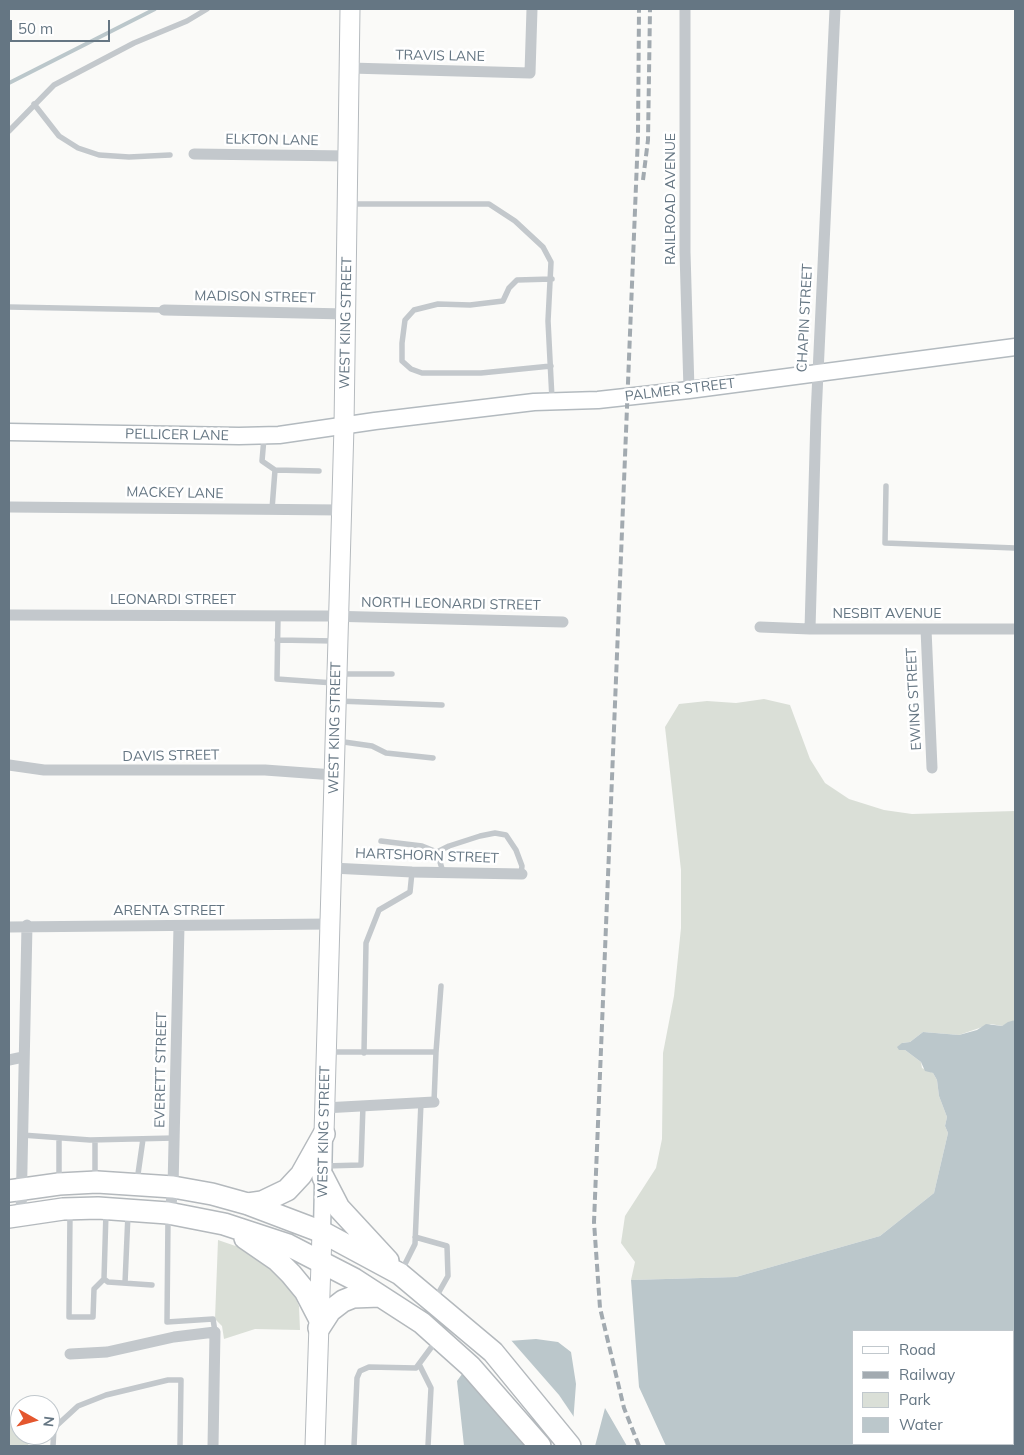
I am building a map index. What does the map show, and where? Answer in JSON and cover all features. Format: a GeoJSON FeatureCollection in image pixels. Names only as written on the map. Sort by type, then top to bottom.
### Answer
{"type":"FeatureCollection","features":[{"type":"Feature","properties":{"kind":"highway"},"geometry":{"type":"LineString","coordinates":[[248,1204],[262,1202],[287,1190],[301,1175],[324,1134]]}},
{"type":"Feature","properties":{"kind":"highway"},"geometry":{"type":"LineString","coordinates":[[323,1172],[339,1208],[400,1274],[432,1303],[493,1352],[570,1446]]}},
{"type":"Feature","properties":{"kind":"highway"},"geometry":{"type":"LineString","coordinates":[[14,1190],[59,1184],[95,1182],[136,1183],[212,1194],[248,1204],[322,1232],[400,1274]]}},
{"type":"Feature","properties":{"kind":"highway"},"geometry":{"type":"LineString","coordinates":[[15,1216],[70,1209],[106,1208],[169,1213],[224,1224],[288,1245],[320,1260],[380,1296],[438,1337],[470,1366],[540,1446]]}},
{"type":"Feature","properties":{"kind":"highway"},"geometry":{"type":"LineString","coordinates":[[224,1224],[259,1246],[291,1274],[305,1291],[319,1323],[343,1301],[353,1297],[380,1296]]}},
{"type":"Feature","properties":{"kind":"main road","name":"WEST KING STREET"},"geometry":{"type":"LineString","coordinates":[[324,1134],[344,426],[350,9]]}},
{"type":"Feature","properties":{"kind":"main road","name":"WEST KING STREET"},"geometry":{"type":"LineString","coordinates":[[315,1446],[322,1232]]}},
{"type":"Feature","properties":{"kind":"street","name":"TRAVIS LANE"},"geometry":{"type":"LineString","coordinates":[[350,68],[530,73],[532,9]]}},
{"type":"Feature","properties":{"kind":"street","name":"RAILROAD AVENUE"},"geometry":{"type":"LineString","coordinates":[[685,9],[685,252],[689,390]]}},
{"type":"Feature","properties":{"kind":"street","name":"CHAPIN STREET"},"geometry":{"type":"LineString","coordinates":[[810,629],[818,373],[835,9]]}},
{"type":"Feature","properties":{"kind":"street","name":"ELKTON LANE"},"geometry":{"type":"LineString","coordinates":[[194,154],[349,156]]}},
{"type":"Feature","properties":{"kind":"street","name":"MADISON STREET"},"geometry":{"type":"LineString","coordinates":[[164,310],[346,314]]}},
{"type":"Feature","properties":{"kind":"street","name":"PALMER STREET"},"geometry":{"type":"LineString","coordinates":[[344,426],[552,401],[598,400],[689,390],[1015,347]]}},
{"type":"Feature","properties":{"kind":"street","name":"PELLICER LANE"},"geometry":{"type":"LineString","coordinates":[[9,432],[264,436],[344,426]]}},
{"type":"Feature","properties":{"kind":"street","name":"MACKEY LANE"},"geometry":{"type":"LineString","coordinates":[[9,506],[341,510]]}},
{"type":"Feature","properties":{"kind":"street","name":"LEONARDI STREET"},"geometry":{"type":"LineString","coordinates":[[9,615],[338,616]]}},
{"type":"Feature","properties":{"kind":"street","name":"NORTH LEONARDI STREET"},"geometry":{"type":"LineString","coordinates":[[338,616],[563,622]]}},
{"type":"Feature","properties":{"kind":"street","name":"NESBIT AVENUE"},"geometry":{"type":"LineString","coordinates":[[760,627],[810,629],[1015,629]]}},
{"type":"Feature","properties":{"kind":"street","name":"EWING STREET"},"geometry":{"type":"LineString","coordinates":[[926,629],[932,768]]}},
{"type":"Feature","properties":{"kind":"street","name":"DAVIS STREET"},"geometry":{"type":"LineString","coordinates":[[9,765],[44,770],[265,770],[334,775]]}},
{"type":"Feature","properties":{"kind":"street","name":"HARTSHORN STREET"},"geometry":{"type":"LineString","coordinates":[[332,868],[521,874]]}},
{"type":"Feature","properties":{"kind":"street","name":"ARENTA STREET"},"geometry":{"type":"LineString","coordinates":[[9,927],[27,925],[179,926],[330,924]]}},
{"type":"Feature","properties":{"kind":"street"},"geometry":{"type":"LineString","coordinates":[[15,1216],[14,1190],[21,1135],[27,925]]}},
{"type":"Feature","properties":{"kind":"street","name":"EVERETT STREET"},"geometry":{"type":"LineString","coordinates":[[169,1213],[173,1187],[179,926]]}},
{"type":"Feature","properties":{"kind":"street"},"geometry":{"type":"LineString","coordinates":[[9,1060],[23,1057]]}},
{"type":"Feature","properties":{"kind":"street"},"geometry":{"type":"LineString","coordinates":[[324,1108],[434,1102]]}},
{"type":"Feature","properties":{"kind":"street","name":"WEST KING STREET"},"geometry":{"type":"LineString","coordinates":[[322,1232],[324,1134]]}},
{"type":"Feature","properties":{"kind":"street"},"geometry":{"type":"LineString","coordinates":[[70,1354],[106,1352],[174,1337],[215,1332],[213,1446]]}},
{"type":"Feature","properties":{"kind":"lane"},"geometry":{"type":"LineString","coordinates":[[9,131],[54,85],[134,43],[180,24],[207,9]]}},
{"type":"Feature","properties":{"kind":"lane"},"geometry":{"type":"LineString","coordinates":[[34,104],[59,136],[78,148],[99,155],[170,156]]}},
{"type":"Feature","properties":{"kind":"lane"},"geometry":{"type":"LineString","coordinates":[[348,204],[489,204],[516,221],[543,247],[551,262],[552,279],[548,321],[552,401]]}},
{"type":"Feature","properties":{"kind":"lane"},"geometry":{"type":"LineString","coordinates":[[551,366],[481,373],[422,373],[411,369],[402,360],[402,343],[405,320],[414,310],[438,304],[470,305],[503,301],[509,288],[517,280],[552,279]]}},
{"type":"Feature","properties":{"kind":"lane"},"geometry":{"type":"LineString","coordinates":[[9,307],[164,310]]}},
{"type":"Feature","properties":{"kind":"lane"},"geometry":{"type":"LineString","coordinates":[[264,436],[262,461],[275,470],[319,471]]}},
{"type":"Feature","properties":{"kind":"lane"},"geometry":{"type":"LineString","coordinates":[[272,509],[275,470]]}},
{"type":"Feature","properties":{"kind":"lane"},"geometry":{"type":"LineString","coordinates":[[886,486],[885,543],[1015,548]]}},
{"type":"Feature","properties":{"kind":"lane"},"geometry":{"type":"LineString","coordinates":[[278,616],[277,679],[336,686],[442,705]]}},
{"type":"Feature","properties":{"kind":"lane"},"geometry":{"type":"LineString","coordinates":[[278,640],[337,641]]}},
{"type":"Feature","properties":{"kind":"lane"},"geometry":{"type":"LineString","coordinates":[[336,686],[392,674]]}},
{"type":"Feature","properties":{"kind":"lane"},"geometry":{"type":"LineString","coordinates":[[335,741],[372,746],[386,753],[433,758]]}},
{"type":"Feature","properties":{"kind":"lane"},"geometry":{"type":"LineString","coordinates":[[381,841],[422,846],[437,852],[480,836],[495,833],[506,835],[516,850],[522,866],[521,874]]}},
{"type":"Feature","properties":{"kind":"lane"},"geometry":{"type":"LineString","coordinates":[[437,852],[443,872]]}},
{"type":"Feature","properties":{"kind":"lane"},"geometry":{"type":"LineString","coordinates":[[364,1053],[366,943],[379,910],[410,892],[412,872]]}},
{"type":"Feature","properties":{"kind":"lane"},"geometry":{"type":"LineString","coordinates":[[434,1102],[441,986]]}},
{"type":"Feature","properties":{"kind":"lane"},"geometry":{"type":"LineString","coordinates":[[326,1052],[436,1052]]}},
{"type":"Feature","properties":{"kind":"lane"},"geometry":{"type":"LineString","coordinates":[[400,1274],[415,1244],[421,1102]]}},
{"type":"Feature","properties":{"kind":"lane"},"geometry":{"type":"LineString","coordinates":[[323,1172],[361,1165],[363,1105]]}},
{"type":"Feature","properties":{"kind":"lane"},"geometry":{"type":"LineString","coordinates":[[21,1135],[95,1140],[174,1138]]}},
{"type":"Feature","properties":{"kind":"lane"},"geometry":{"type":"LineString","coordinates":[[59,1138],[59,1184]]}},
{"type":"Feature","properties":{"kind":"lane"},"geometry":{"type":"LineString","coordinates":[[136,1183],[143,1139]]}},
{"type":"Feature","properties":{"kind":"lane"},"geometry":{"type":"LineString","coordinates":[[95,1140],[95,1182]]}},
{"type":"Feature","properties":{"kind":"lane"},"geometry":{"type":"LineString","coordinates":[[70,1209],[70,1317],[93,1317],[94,1290],[104,1280],[106,1208]]}},
{"type":"Feature","properties":{"kind":"lane"},"geometry":{"type":"LineString","coordinates":[[125,1283],[129,1210]]}},
{"type":"Feature","properties":{"kind":"lane"},"geometry":{"type":"LineString","coordinates":[[169,1213],[167,1322],[213,1319],[215,1332]]}},
{"type":"Feature","properties":{"kind":"lane"},"geometry":{"type":"LineString","coordinates":[[415,1237],[448,1246],[448,1276],[432,1303]]}},
{"type":"Feature","properties":{"kind":"lane"},"geometry":{"type":"LineString","coordinates":[[104,1280],[108,1282],[152,1285]]}},
{"type":"Feature","properties":{"kind":"lane"},"geometry":{"type":"LineString","coordinates":[[354,1446],[357,1378],[360,1371],[369,1367],[416,1368],[438,1337]]}},
{"type":"Feature","properties":{"kind":"lane"},"geometry":{"type":"LineString","coordinates":[[419,1364],[431,1388],[428,1446]]}},
{"type":"Feature","properties":{"kind":"lane"},"geometry":{"type":"LineString","coordinates":[[53,1446],[54,1428],[78,1406],[106,1395],[168,1380],[181,1380],[180,1446]]}},
{"type":"Feature","properties":{"kind":"green space"},"geometry":{"type":"Polygon","coordinates":[[[764,699],[790,705],[810,759],[825,783],[849,799],[884,810],[912,814],[1015,811],[1015,1020],[1002,1026],[991,1024],[959,1035],[923,1032],[910,1042],[902,1043],[905,1050],[921,1062],[922,1068],[933,1073],[937,1080],[939,1096],[947,1117],[945,1126],[948,1133],[934,1193],[880,1236],[736,1277],[631,1280],[635,1262],[621,1243],[625,1216],[656,1168],[662,1139],[663,1053],[674,996],[681,928],[681,870],[665,727],[679,704],[707,701],[736,703],[764,699]]]}},
{"type":"Feature","properties":{"kind":"green space"},"geometry":{"type":"Polygon","coordinates":[[[218,1240],[253,1252],[269,1264],[293,1292],[299,1306],[300,1330],[255,1329],[224,1339],[222,1326],[215,1319],[218,1240]]]}},
{"type":"Feature","properties":{"kind":"green space"},"geometry":{"type":"Polygon","coordinates":[[[10,1417],[10,1445],[28,1445],[9,1446],[10,1417]]]}},
{"type":"Feature","properties":{"kind":"water"},"geometry":{"type":"Polygon","coordinates":[[[1015,1020],[1014,1394],[1014,1330],[852,1330],[852,1445],[966,1445],[666,1446],[639,1387],[631,1280],[736,1277],[880,1236],[934,1193],[948,1133],[945,1126],[947,1117],[939,1096],[937,1080],[933,1073],[925,1071],[921,1062],[905,1050],[899,1050],[897,1047],[902,1043],[910,1042],[923,1032],[959,1035],[977,1030],[986,1024],[1002,1026],[1015,1020]]]}},
{"type":"Feature","properties":{"kind":"water"},"geometry":{"type":"Polygon","coordinates":[[[536,1339],[558,1342],[571,1352],[576,1384],[572,1437],[495,1342],[536,1339]]]}},
{"type":"Feature","properties":{"kind":"water"},"geometry":{"type":"Polygon","coordinates":[[[465,1370],[530,1446],[464,1446],[457,1381],[465,1370]]]}},
{"type":"Feature","properties":{"kind":"water"},"geometry":{"type":"Polygon","coordinates":[[[1015,1407],[1015,1446],[976,1446],[1014,1445],[1015,1407]]]}},
{"type":"Feature","properties":{"kind":"water"},"geometry":{"type":"Polygon","coordinates":[[[605,1408],[627,1446],[595,1446],[605,1408]]]}},
{"type":"Feature","properties":{"kind":"pier"},"geometry":{"type":"Polygon","coordinates":[[[510,1339],[559,1395],[576,1420],[575,1437],[495,1340],[510,1339]]]}},
{"type":"Feature","properties":{"kind":"waterway"},"geometry":{"type":"LineString","coordinates":[[9,83],[155,9]]}},
{"type":"Feature","properties":{"kind":"railway"},"geometry":{"type":"LineString","coordinates":[[639,9],[638,136],[594,1222],[600,1308],[624,1408],[639,1446]]}},
{"type":"Feature","properties":{"kind":"railway"},"geometry":{"type":"LineString","coordinates":[[643,180],[648,140],[650,9]]}}]}
